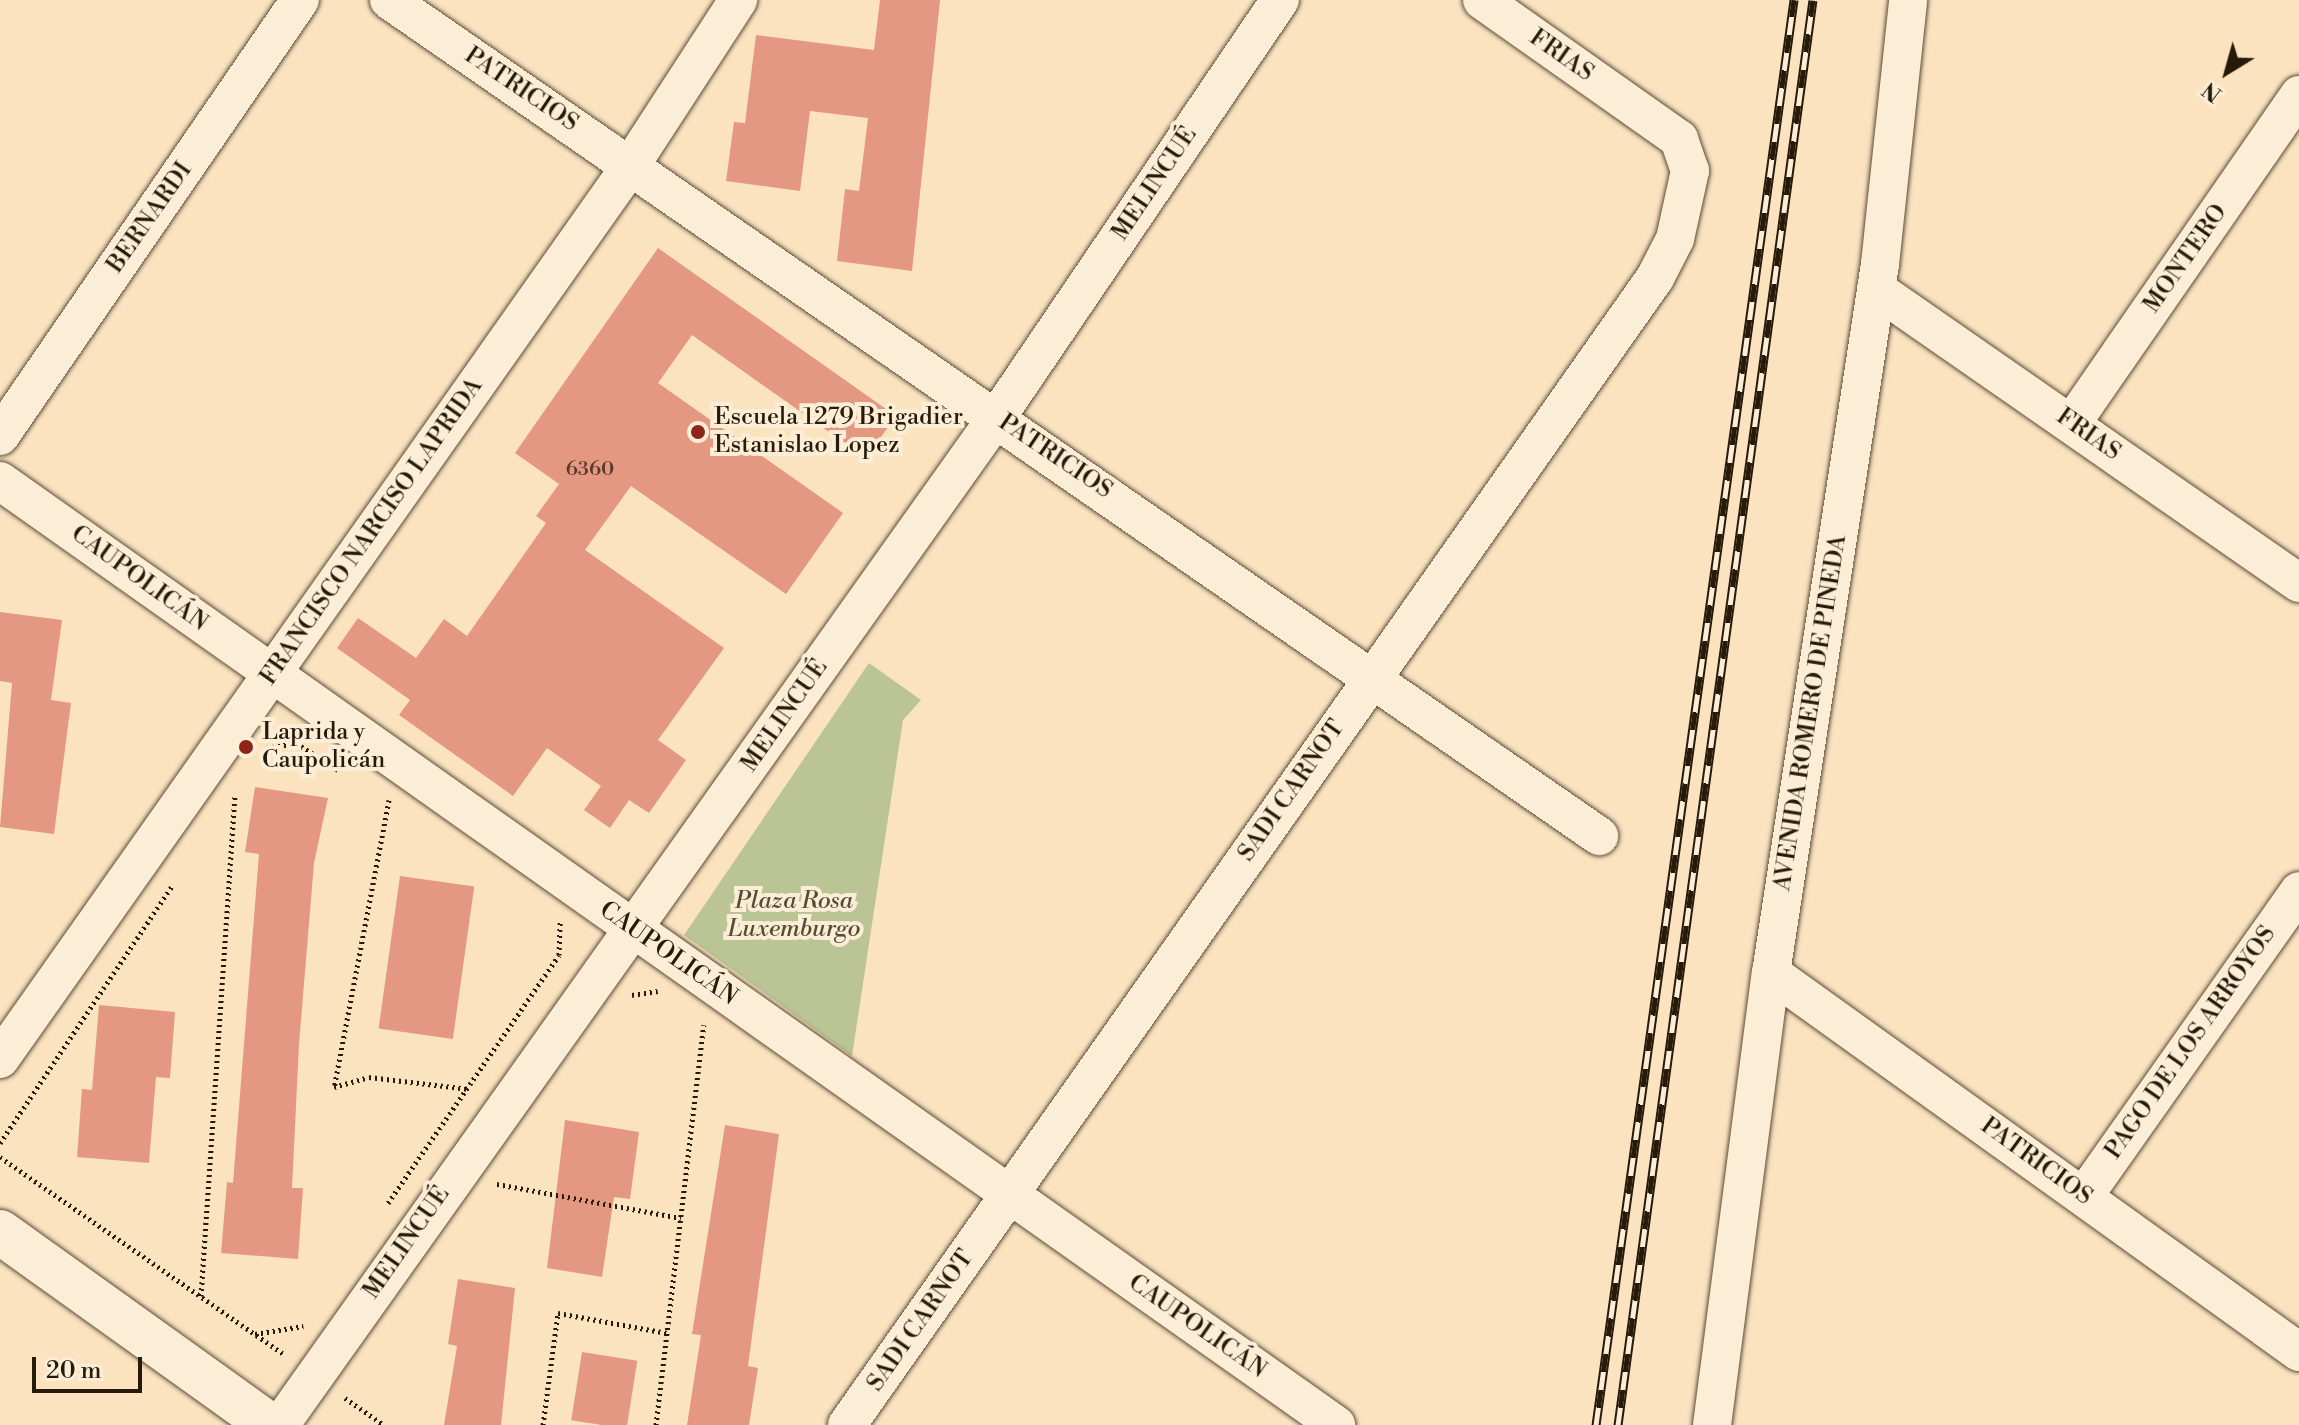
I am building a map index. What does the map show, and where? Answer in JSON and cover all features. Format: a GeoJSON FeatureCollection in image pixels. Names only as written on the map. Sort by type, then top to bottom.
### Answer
{"type":"FeatureCollection","features":[{"type":"Feature","properties":{"kind":"main road"},"geometry":{"type":"LineString","coordinates":[[0,1232],[270,1425]]}},
{"type":"Feature","properties":{"kind":"street","name":"BERNARDI"},"geometry":{"type":"LineString","coordinates":[[0,436],[300,0]]}},
{"type":"Feature","properties":{"kind":"street","name":"PATRICIOS"},"geometry":{"type":"LineString","coordinates":[[389,0],[1373,675],[1599,836]]}},
{"type":"Feature","properties":{"kind":"street","name":"FRANCISCO NARCISO LAPRIDA"},"geometry":{"type":"LineString","coordinates":[[0,1059],[631,165],[738,0]]}},
{"type":"Feature","properties":{"kind":"street","name":"MELINCUÉ"},"geometry":{"type":"LineString","coordinates":[[280,1425],[501,1108],[634,930],[997,417],[1280,0]]}},
{"type":"Feature","properties":{"kind":"street","name":"FRIAS"},"geometry":{"type":"LineString","coordinates":[[1482,0],[1679,139]]}},
{"type":"Feature","properties":{"kind":"street","name":"AVENIDA ROMERO DE PINEDA"},"geometry":{"type":"LineString","coordinates":[[1712,1425],[1771,973],[1876,289],[1908,0]]}},
{"type":"Feature","properties":{"kind":"street","name":"MONTERO"},"geometry":{"type":"LineString","coordinates":[[2072,423],[2299,95]]}},
{"type":"Feature","properties":{"kind":"street","name":"SADI CARNOT"},"geometry":{"type":"LineString","coordinates":[[847,1425],[1655,278],[1675,239],[1690,171],[1679,139]]}},
{"type":"Feature","properties":{"kind":"street","name":"FRIAS"},"geometry":{"type":"LineString","coordinates":[[1876,289],[2299,583]]}},
{"type":"Feature","properties":{"kind":"street","name":"CAUPOLICÁN"},"geometry":{"type":"LineString","coordinates":[[0,481],[1336,1425]]}},
{"type":"Feature","properties":{"kind":"street","name":"PAGO DE LOS ARROYOS"},"geometry":{"type":"LineString","coordinates":[[2084,1196],[2299,891]]}},
{"type":"Feature","properties":{"kind":"street","name":"PATRICIOS"},"geometry":{"type":"LineString","coordinates":[[1771,973],[2299,1352]]}},
{"type":"Feature","properties":{"kind":"path"},"geometry":{"type":"LineString","coordinates":[[257,759],[265,749],[296,743],[349,777]]}},
{"type":"Feature","properties":{"kind":"path"},"geometry":{"type":"LineString","coordinates":[[395,761],[334,1087],[369,1077],[467,1088],[501,1108]]}},
{"type":"Feature","properties":{"kind":"path"},"geometry":{"type":"LineString","coordinates":[[226,805],[242,781]]}},
{"type":"Feature","properties":{"kind":"path"},"geometry":{"type":"LineString","coordinates":[[201,1296],[235,792]]}},
{"type":"Feature","properties":{"kind":"path"},"geometry":{"type":"LineString","coordinates":[[375,794],[402,811]]}},
{"type":"Feature","properties":{"kind":"path"},"geometry":{"type":"LineString","coordinates":[[0,1143],[183,870]]}},
{"type":"Feature","properties":{"kind":"path"},"geometry":{"type":"LineString","coordinates":[[380,1214],[559,955],[560,915]]}},
{"type":"Feature","properties":{"kind":"path"},"geometry":{"type":"LineString","coordinates":[[656,1425],[712,985]]}},
{"type":"Feature","properties":{"kind":"path"},"geometry":{"type":"LineString","coordinates":[[0,1157],[384,1425]]}},
{"type":"Feature","properties":{"kind":"path"},"geometry":{"type":"LineString","coordinates":[[489,1183],[681,1218]]}},
{"type":"Feature","properties":{"kind":"path"},"geometry":{"type":"LineString","coordinates":[[543,1425],[558,1313],[667,1333]]}},
{"type":"Feature","properties":{"kind":"path"},"geometry":{"type":"LineString","coordinates":[[255,1334],[302,1327],[311,1315]]}},
{"type":"Feature","properties":{"kind":"green space","name":"Plaza Rosa Luxemburgo"},"geometry":{"type":"Polygon","coordinates":[[[869,663],[921,700],[903,720],[852,1056],[684,935],[869,663]]]}},
{"type":"Feature","properties":{"kind":"building"},"geometry":{"type":"Polygon","coordinates":[[[880,0],[940,0],[912,271],[837,261],[845,189],[859,191],[868,118],[810,111],[800,191],[726,181],[734,122],[745,123],[756,35],[874,50],[880,0]]]}},
{"type":"Feature","properties":{"kind":"building"},"geometry":{"type":"Polygon","coordinates":[[[658,248],[896,416],[866,458],[692,335],[658,383],[843,513],[786,594],[631,486],[585,550],[724,648],[658,740],[686,760],[649,813],[629,800],[610,828],[584,810],[601,786],[547,748],[513,796],[399,715],[410,700],[337,648],[358,618],[416,658],[444,619],[467,636],[546,523],[536,516],[559,484],[515,453],[658,248]]]}},
{"type":"Feature","properties":{"kind":"building"},"geometry":{"type":"Polygon","coordinates":[[[0,612],[62,620],[51,700],[71,703],[54,834],[0,827],[12,683],[0,681],[0,612]]]}},
{"type":"Feature","properties":{"kind":"building"},"geometry":{"type":"Polygon","coordinates":[[[255,787],[328,798],[314,863],[299,1044],[292,1188],[303,1188],[298,1259],[221,1253],[227,1182],[233,1183],[259,854],[245,852],[255,787]]]}},
{"type":"Feature","properties":{"kind":"building"},"geometry":{"type":"Polygon","coordinates":[[[400,876],[474,886],[453,1039],[379,1029],[400,876]]]}},
{"type":"Feature","properties":{"kind":"building"},"geometry":{"type":"Polygon","coordinates":[[[99,1005],[175,1012],[170,1078],[156,1077],[149,1163],[77,1157],[82,1089],[92,1090],[99,1005]]]}},
{"type":"Feature","properties":{"kind":"building"},"geometry":{"type":"Polygon","coordinates":[[[565,1120],[639,1132],[630,1199],[614,1197],[602,1277],[547,1268],[565,1120]]]}},
{"type":"Feature","properties":{"kind":"building"},"geometry":{"type":"Polygon","coordinates":[[[725,1125],[779,1134],[748,1366],[758,1368],[749,1425],[687,1425],[701,1335],[692,1334],[725,1125]]]}},
{"type":"Feature","properties":{"kind":"building"},"geometry":{"type":"Polygon","coordinates":[[[458,1279],[515,1288],[501,1425],[444,1425],[457,1346],[448,1344],[458,1279]]]}},
{"type":"Feature","properties":{"kind":"building"},"geometry":{"type":"Polygon","coordinates":[[[582,1352],[637,1361],[627,1425],[571,1420],[582,1352]]]}},
{"type":"Feature","properties":{"kind":"railway"},"geometry":{"type":"LineString","coordinates":[[1596,1425],[1794,0]]}},
{"type":"Feature","properties":{"kind":"railway"},"geometry":{"type":"LineString","coordinates":[[1618,1425],[1813,0]]}},
{"type":"Feature","properties":{"kind":"place","name":"Escuela 1279 Brigadier Estanislao Lopez"},"geometry":{"type":"Point","coordinates":[698,432]}},
{"type":"Feature","properties":{"kind":"place","name":"Laprida y Caupolicán"},"geometry":{"type":"Point","coordinates":[246,747]}}]}
